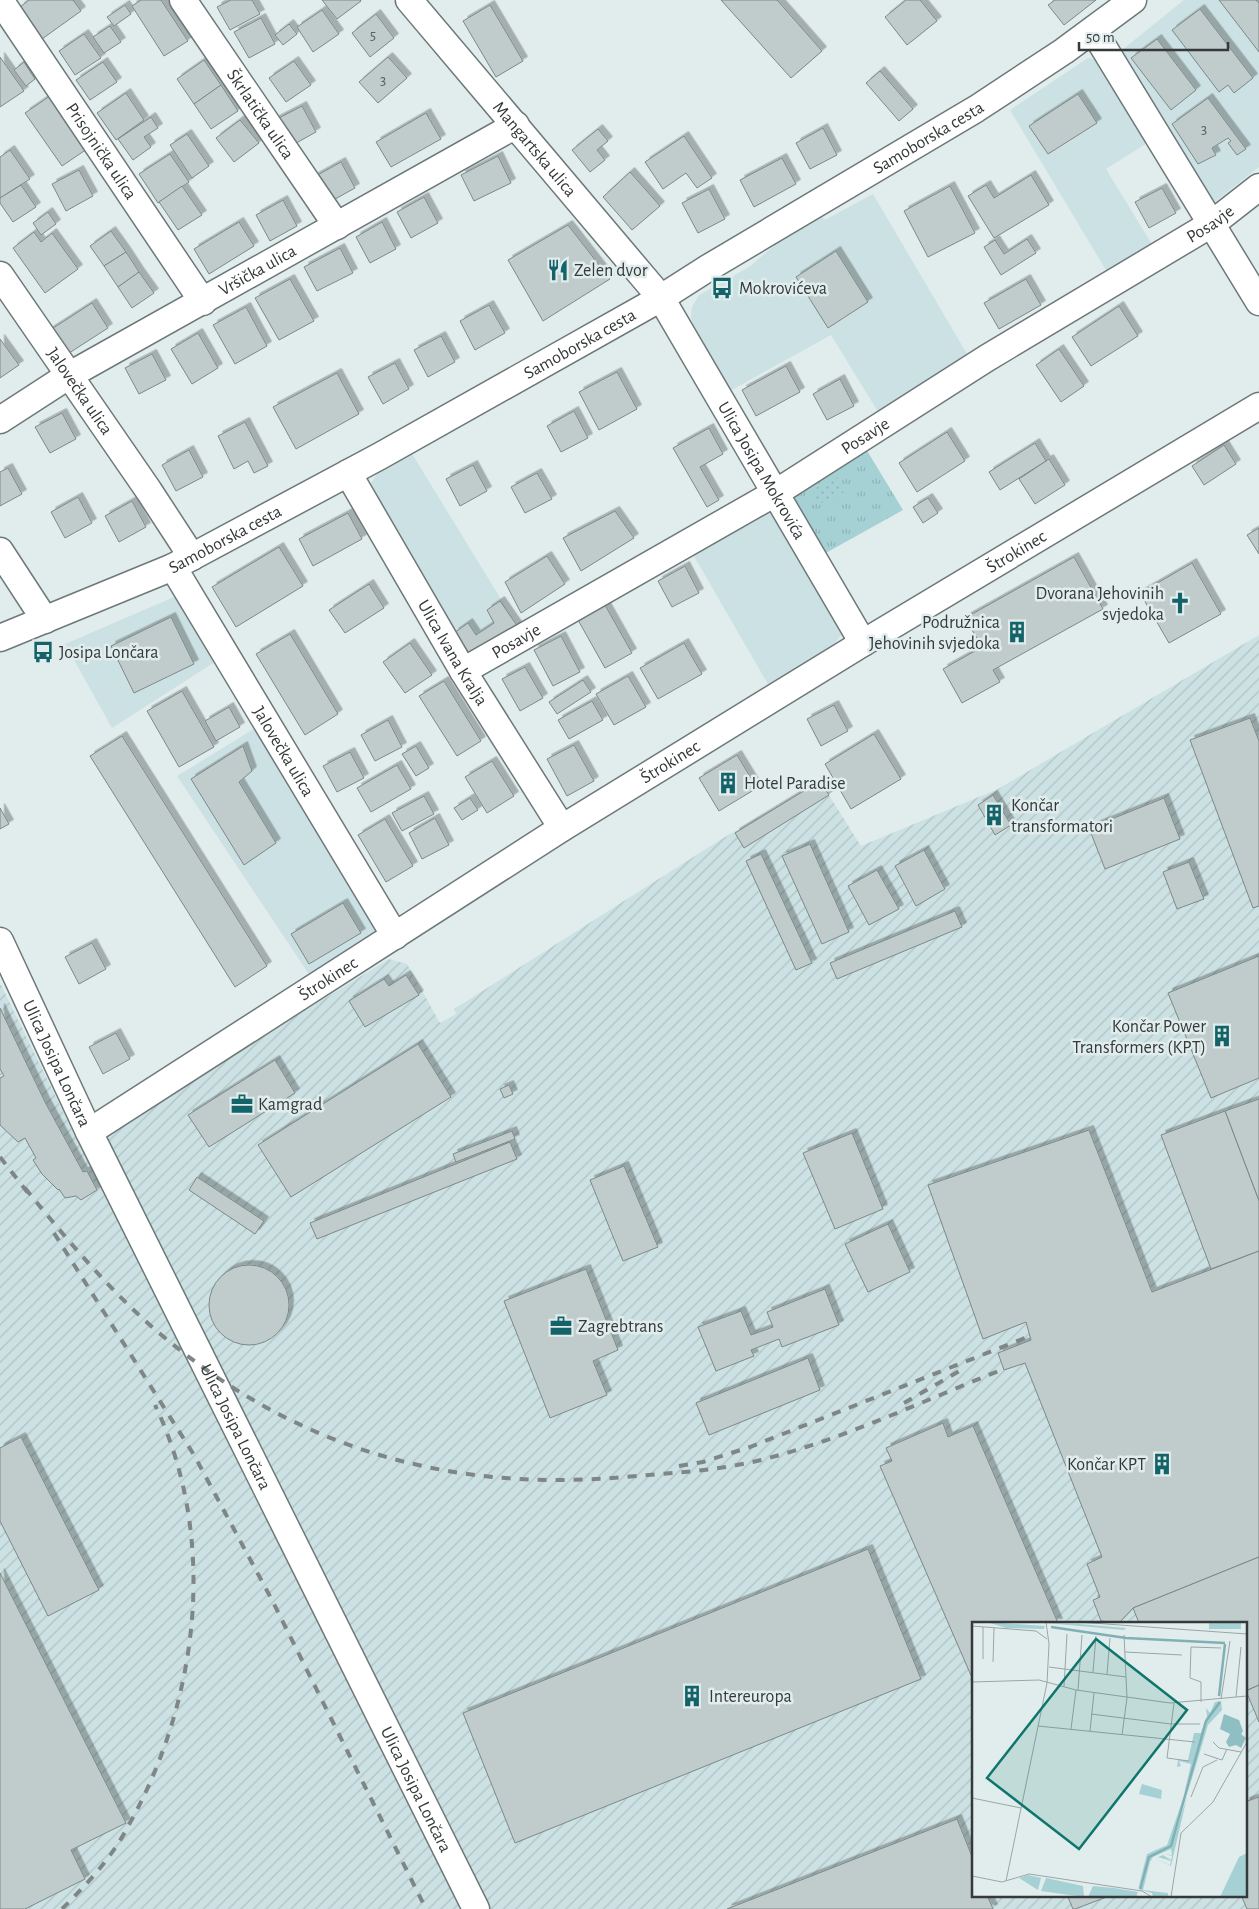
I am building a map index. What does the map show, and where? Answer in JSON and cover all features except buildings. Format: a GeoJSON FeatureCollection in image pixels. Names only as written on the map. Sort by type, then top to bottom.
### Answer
{"type":"FeatureCollection","features":[{"type":"Feature","properties":{"kind":"street","name":"Prisojnička ulica"},"geometry":{"type":"LineString","coordinates":[[0,0],[203,302]]}},
{"type":"Feature","properties":{"kind":"street","name":"Škrlatička ulica"},"geometry":{"type":"LineString","coordinates":[[183,0],[337,226]]}},
{"type":"Feature","properties":{"kind":"street","name":"Mangartska ulica"},"geometry":{"type":"LineString","coordinates":[[409,0],[661,298]]}},
{"type":"Feature","properties":{"kind":"street","name":"Samoborska cesta"},"geometry":{"type":"LineString","coordinates":[[0,638],[183,562],[348,473],[661,298],[708,268],[976,109],[1093,30],[1133,0]]}},
{"type":"Feature","properties":{"kind":"street"},"geometry":{"type":"LineString","coordinates":[[1093,30],[1213,223],[1259,302]]}},
{"type":"Feature","properties":{"kind":"street","name":"Vršička ulica"},"geometry":{"type":"LineString","coordinates":[[0,420],[68,376],[516,125]]}},
{"type":"Feature","properties":{"kind":"street","name":"Posavje"},"geometry":{"type":"LineString","coordinates":[[463,671],[777,492],[987,358],[1213,223],[1259,187]]}},
{"type":"Feature","properties":{"kind":"street","name":"Jalovečka ulica"},"geometry":{"type":"LineString","coordinates":[[0,275],[149,491],[183,562],[395,936]]}},
{"type":"Feature","properties":{"kind":"street","name":"Ulica Josipa Mokrovića"},"geometry":{"type":"LineString","coordinates":[[661,298],[777,492],[863,642]]}},
{"type":"Feature","properties":{"kind":"street","name":"Štrokinec"},"geometry":{"type":"LineString","coordinates":[[89,1132],[562,828],[863,642],[1259,406]]}},
{"type":"Feature","properties":{"kind":"street","name":"Ulica Ivana Kralja"},"geometry":{"type":"LineString","coordinates":[[348,473],[463,671],[562,828]]}},
{"type":"Feature","properties":{"kind":"street"},"geometry":{"type":"LineString","coordinates":[[0,551],[45,620]]}},
{"type":"Feature","properties":{"kind":"street","name":"Ulica Josipa Lončara"},"geometry":{"type":"LineString","coordinates":[[0,942],[89,1132],[476,1909]]}},
{"type":"Feature","properties":{"kind":"shaded area"},"geometry":{"type":"Polygon","coordinates":[[[1184,0],[1259,0],[1259,167],[1212,204],[1122,50],[1184,0]]]}},
{"type":"Feature","properties":{"kind":"shaded area"},"geometry":{"type":"Polygon","coordinates":[[[1088,58],[1099,60],[1149,142],[1106,169],[1153,246],[1107,272],[1010,110],[1088,58]]]}},
{"type":"Feature","properties":{"kind":"shaded area"},"geometry":{"type":"Polygon","coordinates":[[[873,194],[970,359],[880,415],[831,335],[730,391],[694,331],[691,317],[692,307],[699,295],[749,267],[783,238],[820,214],[825,220],[873,194]]]}},
{"type":"Feature","properties":{"kind":"shaded area"},"geometry":{"type":"Polygon","coordinates":[[[411,452],[518,627],[470,654],[373,495],[371,483],[379,471],[411,452]]]}},
{"type":"Feature","properties":{"kind":"shaded area"},"geometry":{"type":"Polygon","coordinates":[[[772,503],[844,632],[826,653],[769,686],[691,551],[772,503]]]}},
{"type":"Feature","properties":{"kind":"shaded area"},"geometry":{"type":"Polygon","coordinates":[[[174,597],[180,598],[218,660],[112,728],[65,644],[174,597]]]}},
{"type":"Feature","properties":{"kind":"shaded area"},"geometry":{"type":"Polygon","coordinates":[[[1259,635],[1259,1909],[0,1909],[0,983],[81,1148],[389,959],[407,964],[440,1023],[456,1014],[454,1009],[720,840],[820,781],[861,846],[998,789],[1259,635]]]}},
{"type":"Feature","properties":{"kind":"shaded area"},"geometry":{"type":"Polygon","coordinates":[[[257,727],[377,927],[374,935],[310,976],[177,776],[257,727]]]}},
{"type":"Feature","properties":{"kind":"green space"},"geometry":{"type":"Polygon","coordinates":[[[863,444],[903,510],[824,554],[791,500],[793,491],[863,444]]]}},
{"type":"Feature","properties":{"kind":"green space"},"geometry":{"type":"Polygon","coordinates":[[[836,475],[844,492],[834,499],[817,504],[813,496],[813,490],[836,475]]]}},
{"type":"Feature","properties":{"kind":"railway"},"geometry":{"type":"LineString","coordinates":[[0,1157],[28,1193]]}},
{"type":"Feature","properties":{"kind":"railway"},"geometry":{"type":"LineString","coordinates":[[25,1188],[101,1277],[151,1326],[203,1368],[257,1402],[313,1431],[372,1452],[432,1468],[494,1477],[558,1480],[625,1477],[727,1467],[761,1460],[823,1441],[1004,1369]]}},
{"type":"Feature","properties":{"kind":"railway"},"geometry":{"type":"LineString","coordinates":[[54,1233],[194,1455],[272,1600],[426,1909]]}},
{"type":"Feature","properties":{"kind":"railway"},"geometry":{"type":"LineString","coordinates":[[679,1466],[703,1462],[750,1447],[1030,1336]]}},
{"type":"Feature","properties":{"kind":"railway"},"geometry":{"type":"LineString","coordinates":[[904,1403],[963,1369]]}},
{"type":"Feature","properties":{"kind":"railway"},"geometry":{"type":"LineString","coordinates":[[62,1909],[105,1862],[126,1830],[151,1781],[170,1729],[184,1675],[192,1620],[193,1565],[188,1510],[175,1457],[155,1405]]}},
{"type":"Feature","properties":{"kind":"place","name":"Zelen dvor"},"geometry":{"type":"Point","coordinates":[558,270]}},
{"type":"Feature","properties":{"kind":"place","name":"Mokrovićeva"},"geometry":{"type":"Point","coordinates":[722,288]}},
{"type":"Feature","properties":{"kind":"place","name":"Dvorana Jehovinih svjedoka"},"geometry":{"type":"Point","coordinates":[1180,603]}},
{"type":"Feature","properties":{"kind":"place","name":"Podružnica Jehovinih svjedoka"},"geometry":{"type":"Point","coordinates":[1017,632]}},
{"type":"Feature","properties":{"kind":"place","name":"Josipa Lončara"},"geometry":{"type":"Point","coordinates":[43,652]}},
{"type":"Feature","properties":{"kind":"place","name":"Hotel Paradise"},"geometry":{"type":"Point","coordinates":[728,783]}},
{"type":"Feature","properties":{"kind":"place","name":"Končar transformatori"},"geometry":{"type":"Point","coordinates":[994,815]}},
{"type":"Feature","properties":{"kind":"place","name":"Končar Power Transformers (KPT)"},"geometry":{"type":"Point","coordinates":[1222,1036]}},
{"type":"Feature","properties":{"kind":"place","name":"Kamgrad"},"geometry":{"type":"Point","coordinates":[242,1104]}},
{"type":"Feature","properties":{"kind":"place","name":"Zagrebtrans"},"geometry":{"type":"Point","coordinates":[561,1326]}},
{"type":"Feature","properties":{"kind":"place","name":"Končar KPT"},"geometry":{"type":"Point","coordinates":[1162,1464]}},
{"type":"Feature","properties":{"kind":"place","name":"Intereuropa"},"geometry":{"type":"Point","coordinates":[692,1696]}}]}
